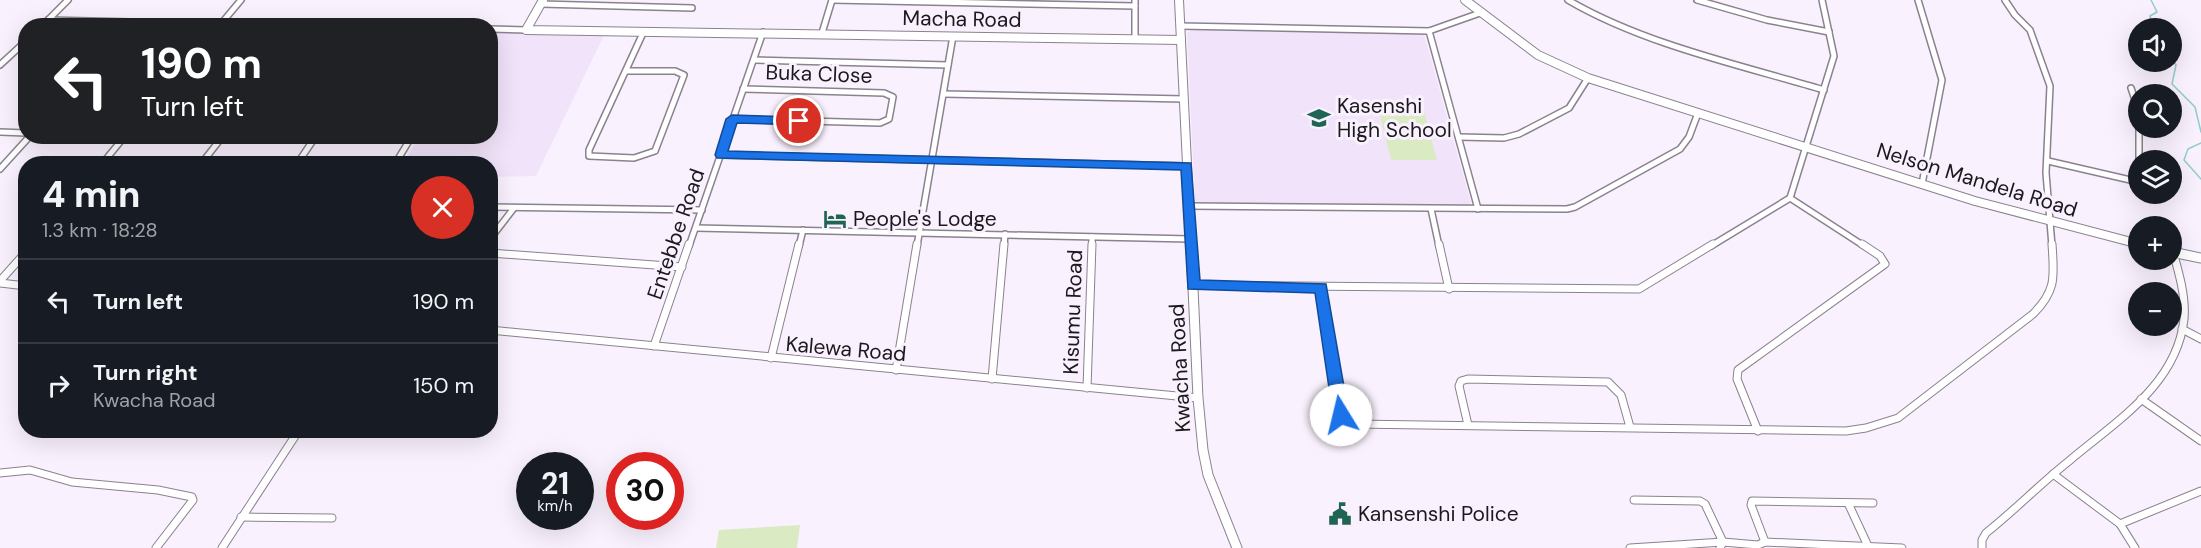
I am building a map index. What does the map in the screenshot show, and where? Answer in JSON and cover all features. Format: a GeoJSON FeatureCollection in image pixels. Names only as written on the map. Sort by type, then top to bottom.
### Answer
{"type":"FeatureCollection","features":[{"type":"Feature","properties":{"kind":"main road","name":"Kwacha Road"},"geometry":{"type":"LineString","coordinates":[[1179,0],[1198,398],[1206,469],[1237,548]]}},
{"type":"Feature","properties":{"kind":"main road"},"geometry":{"type":"LineString","coordinates":[[1465,0],[1538,55],[1588,78],[1806,147]]}},
{"type":"Feature","properties":{"kind":"main road","name":"Macha Road"},"geometry":{"type":"LineString","coordinates":[[526,30],[1181,40]]}},
{"type":"Feature","properties":{"kind":"main road","name":"Nelson Mandela Road"},"geometry":{"type":"LineString","coordinates":[[2049,222],[2128,241]]}},
{"type":"Feature","properties":{"kind":"main road"},"geometry":{"type":"LineString","coordinates":[[2182,254],[2201,258]]}},
{"type":"Feature","properties":{"kind":"street"},"geometry":{"type":"LineString","coordinates":[[50,18],[68,0]]}},
{"type":"Feature","properties":{"kind":"street"},"geometry":{"type":"LineString","coordinates":[[226,18],[241,0]]}},
{"type":"Feature","properties":{"kind":"street"},"geometry":{"type":"LineString","coordinates":[[822,33],[832,0],[1135,3],[1135,39]]}},
{"type":"Feature","properties":{"kind":"street"},"geometry":{"type":"LineString","coordinates":[[1568,0],[1582,10],[1631,31],[1824,90]]}},
{"type":"Feature","properties":{"kind":"street"},"geometry":{"type":"LineString","coordinates":[[1697,0],[1767,20],[1829,32]]}},
{"type":"Feature","properties":{"kind":"street"},"geometry":{"type":"LineString","coordinates":[[1193,285],[1639,290],[1790,198],[1834,56],[1822,0]]}},
{"type":"Feature","properties":{"kind":"street"},"geometry":{"type":"LineString","coordinates":[[1918,0],[1942,80],[1922,184]]}},
{"type":"Feature","properties":{"kind":"street"},"geometry":{"type":"LineString","coordinates":[[1321,288],[1341,415],[1346,421],[1354,424],[1846,431],[1866,429],[1898,417],[2033,314],[2047,300],[2054,273],[2046,174],[2050,86],[2030,30],[2015,15],[2005,0]]}},
{"type":"Feature","properties":{"kind":"street"},"geometry":{"type":"LineString","coordinates":[[526,30],[542,2],[692,8]]}},
{"type":"Feature","properties":{"kind":"street"},"geometry":{"type":"LineString","coordinates":[[1180,26],[1429,31],[1480,13]]}},
{"type":"Feature","properties":{"kind":"street","name":"Macha Road"},"geometry":{"type":"LineString","coordinates":[[498,29],[526,30]]}},
{"type":"Feature","properties":{"kind":"street"},"geometry":{"type":"LineString","coordinates":[[1429,31],[1478,208]]}},
{"type":"Feature","properties":{"kind":"street","name":"Entebbe Road"},"geometry":{"type":"LineString","coordinates":[[654,346],[764,32]]}},
{"type":"Feature","properties":{"kind":"street"},"geometry":{"type":"LineString","coordinates":[[626,71],[675,71],[684,75],[655,151],[650,156],[640,158],[592,157],[588,153],[643,33]]}},
{"type":"Feature","properties":{"kind":"street"},"geometry":{"type":"LineString","coordinates":[[896,370],[953,36]]}},
{"type":"Feature","properties":{"kind":"street"},"geometry":{"type":"LineString","coordinates":[[0,65],[18,48]]}},
{"type":"Feature","properties":{"kind":"street"},"geometry":{"type":"LineString","coordinates":[[754,60],[948,65]]}},
{"type":"Feature","properties":{"kind":"street"},"geometry":{"type":"LineString","coordinates":[[1459,137],[1504,138],[1519,134],[1569,108],[1588,78]]}},
{"type":"Feature","properties":{"kind":"street","name":"Buka Close"},"geometry":{"type":"LineString","coordinates":[[732,119],[880,123],[889,119],[894,102],[893,98],[884,93],[743,89]]}},
{"type":"Feature","properties":{"kind":"street"},"geometry":{"type":"LineString","coordinates":[[944,94],[1184,99]]}},
{"type":"Feature","properties":{"kind":"street"},"geometry":{"type":"LineString","coordinates":[[1189,206],[1558,210],[1575,207],[1680,149],[1689,137],[1698,113]]}},
{"type":"Feature","properties":{"kind":"street"},"geometry":{"type":"LineString","coordinates":[[0,132],[18,133]]}},
{"type":"Feature","properties":{"kind":"street"},"geometry":{"type":"LineString","coordinates":[[0,169],[23,144]]}},
{"type":"Feature","properties":{"kind":"street"},"geometry":{"type":"LineString","coordinates":[[109,156],[118,144]]}},
{"type":"Feature","properties":{"kind":"street"},"geometry":{"type":"LineString","coordinates":[[208,156],[217,144]]}},
{"type":"Feature","properties":{"kind":"street","name":"Nelson Mandela Road"},"geometry":{"type":"LineString","coordinates":[[1806,147],[2049,222]]}},
{"type":"Feature","properties":{"kind":"street"},"geometry":{"type":"LineString","coordinates":[[721,155],[1187,166]]}},
{"type":"Feature","properties":{"kind":"street"},"geometry":{"type":"LineString","coordinates":[[2048,161],[2128,179]]}},
{"type":"Feature","properties":{"kind":"street"},"geometry":{"type":"LineString","coordinates":[[1758,431],[1737,379],[1738,370],[1885,264],[1880,256],[1790,198]]}},
{"type":"Feature","properties":{"kind":"street"},"geometry":{"type":"LineString","coordinates":[[498,207],[702,210]]}},
{"type":"Feature","properties":{"kind":"street"},"geometry":{"type":"LineString","coordinates":[[498,228],[514,208]]}},
{"type":"Feature","properties":{"kind":"street"},"geometry":{"type":"LineString","coordinates":[[1431,209],[1449,289]]}},
{"type":"Feature","properties":{"kind":"street"},"geometry":{"type":"LineString","coordinates":[[696,228],[1190,239]]}},
{"type":"Feature","properties":{"kind":"street"},"geometry":{"type":"LineString","coordinates":[[771,358],[803,230]]}},
{"type":"Feature","properties":{"kind":"street"},"geometry":{"type":"LineString","coordinates":[[992,379],[1005,234]]}},
{"type":"Feature","properties":{"kind":"street","name":"Kisumu Road"},"geometry":{"type":"LineString","coordinates":[[1087,388],[1092,237]]}},
{"type":"Feature","properties":{"kind":"street"},"geometry":{"type":"LineString","coordinates":[[498,254],[682,267]]}},
{"type":"Feature","properties":{"kind":"street"},"geometry":{"type":"LineString","coordinates":[[0,282],[18,261]]}},
{"type":"Feature","properties":{"kind":"street"},"geometry":{"type":"LineString","coordinates":[[0,282],[18,285]]}},
{"type":"Feature","properties":{"kind":"street"},"geometry":{"type":"LineString","coordinates":[[2182,295],[2182,329],[2201,339]]}},
{"type":"Feature","properties":{"kind":"street","name":"Kalewa Road"},"geometry":{"type":"LineString","coordinates":[[498,331],[1198,398]]}},
{"type":"Feature","properties":{"kind":"street"},"geometry":{"type":"LineString","coordinates":[[1982,548],[1982,540],[1986,533],[2141,399],[2168,365],[2179,336]]}},
{"type":"Feature","properties":{"kind":"street"},"geometry":{"type":"LineString","coordinates":[[1468,425],[1459,386],[1461,381],[1468,379],[1615,384],[1619,390],[1630,427]]}},
{"type":"Feature","properties":{"kind":"street"},"geometry":{"type":"LineString","coordinates":[[2141,399],[2201,441]]}},
{"type":"Feature","properties":{"kind":"street"},"geometry":{"type":"LineString","coordinates":[[222,548],[294,438]]}},
{"type":"Feature","properties":{"kind":"street"},"geometry":{"type":"LineString","coordinates":[[0,473],[30,470],[72,482],[146,489],[192,497],[193,500],[156,548]]}},
{"type":"Feature","properties":{"kind":"street"},"geometry":{"type":"LineString","coordinates":[[2053,474],[2120,524],[2135,548]]}},
{"type":"Feature","properties":{"kind":"street"},"geometry":{"type":"LineString","coordinates":[[2120,524],[2201,491]]}},
{"type":"Feature","properties":{"kind":"street"},"geometry":{"type":"LineString","coordinates":[[1634,500],[1700,501],[1706,504],[1722,545]]}},
{"type":"Feature","properties":{"kind":"street"},"geometry":{"type":"LineString","coordinates":[[1761,545],[1751,506],[1752,501],[1873,503]]}},
{"type":"Feature","properties":{"kind":"street"},"geometry":{"type":"LineString","coordinates":[[1848,504],[1868,547]]}},
{"type":"Feature","properties":{"kind":"street"},"geometry":{"type":"LineString","coordinates":[[241,517],[332,518]]}},
{"type":"Feature","properties":{"kind":"street"},"geometry":{"type":"LineString","coordinates":[[1630,548],[1761,545],[1902,548]]}},
{"type":"Feature","properties":{"kind":"shaded area","name":"Kasenshi High School"},"geometry":{"type":"Polygon","coordinates":[[[1192,30],[1424,34],[1471,203],[1466,206],[1198,205],[1195,201],[1187,33],[1192,30]]]}},
{"type":"Feature","properties":{"kind":"shaded area"},"geometry":{"type":"Polygon","coordinates":[[[498,31],[605,33],[536,176],[498,177],[498,156],[408,156],[415,144],[498,144],[498,31]]]}},
{"type":"Feature","properties":{"kind":"green space"},"geometry":{"type":"Polygon","coordinates":[[[1379,111],[1424,111],[1437,160],[1391,160],[1379,111]]]}},
{"type":"Feature","properties":{"kind":"green space"},"geometry":{"type":"Polygon","coordinates":[[[800,525],[797,548],[716,548],[719,530],[800,525]]]}},
{"type":"Feature","properties":{"kind":"waterway"},"geometry":{"type":"LineString","coordinates":[[2150,18],[2150,16],[2157,12],[2151,0]]}},
{"type":"Feature","properties":{"kind":"waterway"},"geometry":{"type":"LineString","coordinates":[[2175,72],[2172,84],[2195,107],[2201,132]]}},
{"type":"Feature","properties":{"kind":"waterway"},"geometry":{"type":"LineString","coordinates":[[2201,143],[2188,149],[2184,160],[2201,179]]}},
{"type":"Feature","properties":{"kind":"place","name":"Kasenshi High School"},"geometry":{"type":"Point","coordinates":[1319,118]}},
{"type":"Feature","properties":{"kind":"place","name":"People's Lodge"},"geometry":{"type":"Point","coordinates":[835,219]}},
{"type":"Feature","properties":{"kind":"place","name":"Kansenshi Police"},"geometry":{"type":"Point","coordinates":[1340,514]}},
{"type":"Feature","properties":{"kind":"route"},"geometry":{"type":"LineString","coordinates":[[799,121],[732,119],[721,155],[1187,166],[1193,285],[1321,288],[1341,415]]}}]}
